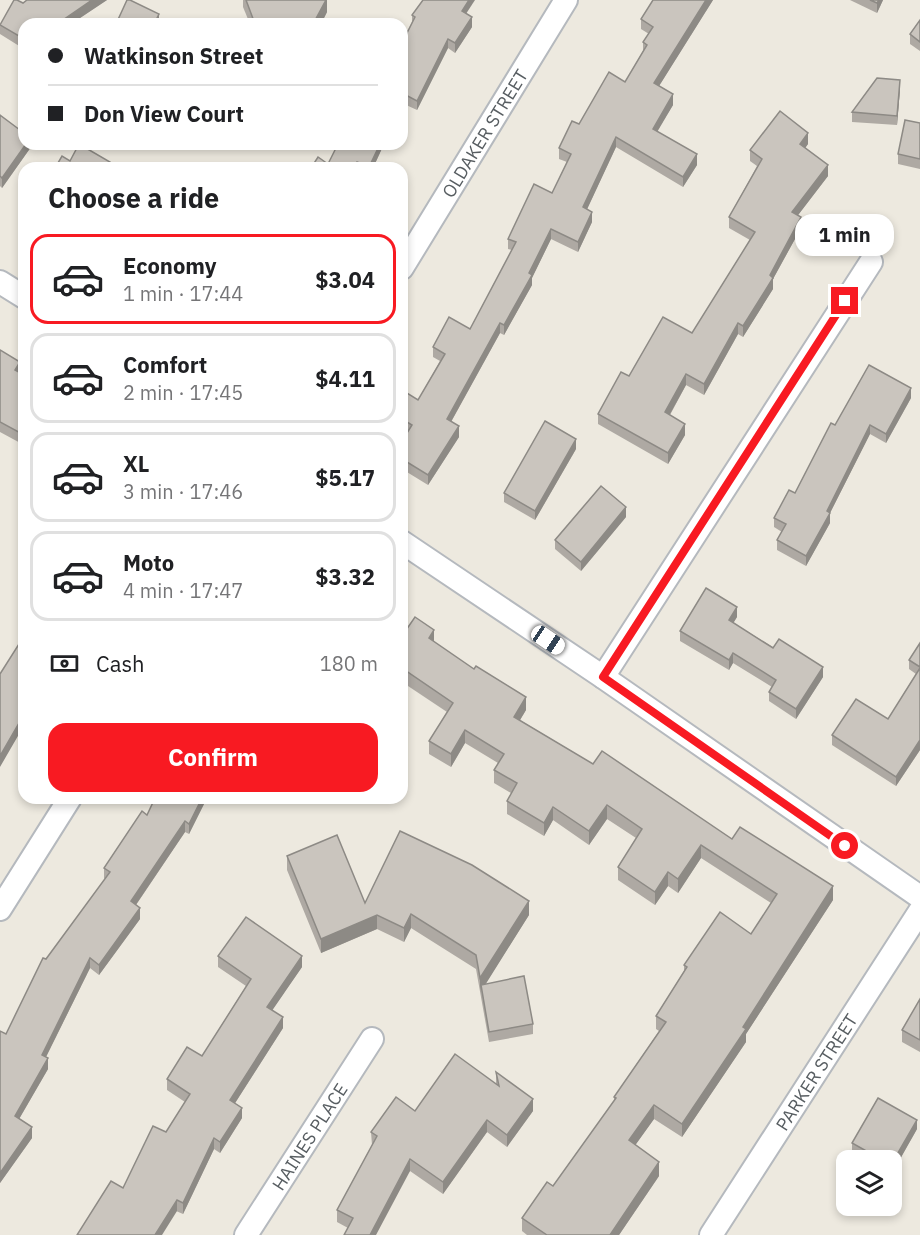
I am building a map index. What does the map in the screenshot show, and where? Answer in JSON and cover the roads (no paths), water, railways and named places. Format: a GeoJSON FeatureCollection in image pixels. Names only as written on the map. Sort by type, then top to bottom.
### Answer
{"type":"FeatureCollection","features":[{"type":"Feature","properties":{"kind":"street","name":"OLDAKER STREET"},"geometry":{"type":"LineString","coordinates":[[408,258],[566,0]]}},
{"type":"Feature","properties":{"kind":"street"},"geometry":{"type":"LineString","coordinates":[[603,677],[871,262]]}},
{"type":"Feature","properties":{"kind":"street"},"geometry":{"type":"LineString","coordinates":[[0,282],[18,293]]}},
{"type":"Feature","properties":{"kind":"street"},"geometry":{"type":"LineString","coordinates":[[408,546],[603,677],[920,897]]}},
{"type":"Feature","properties":{"kind":"street"},"geometry":{"type":"LineString","coordinates":[[0,909],[66,804]]}},
{"type":"Feature","properties":{"kind":"street","name":"PARKER STREET"},"geometry":{"type":"LineString","coordinates":[[711,1235],[920,911]]}},
{"type":"Feature","properties":{"kind":"street","name":"HAINES PLACE"},"geometry":{"type":"LineString","coordinates":[[246,1235],[372,1039]]}}]}
